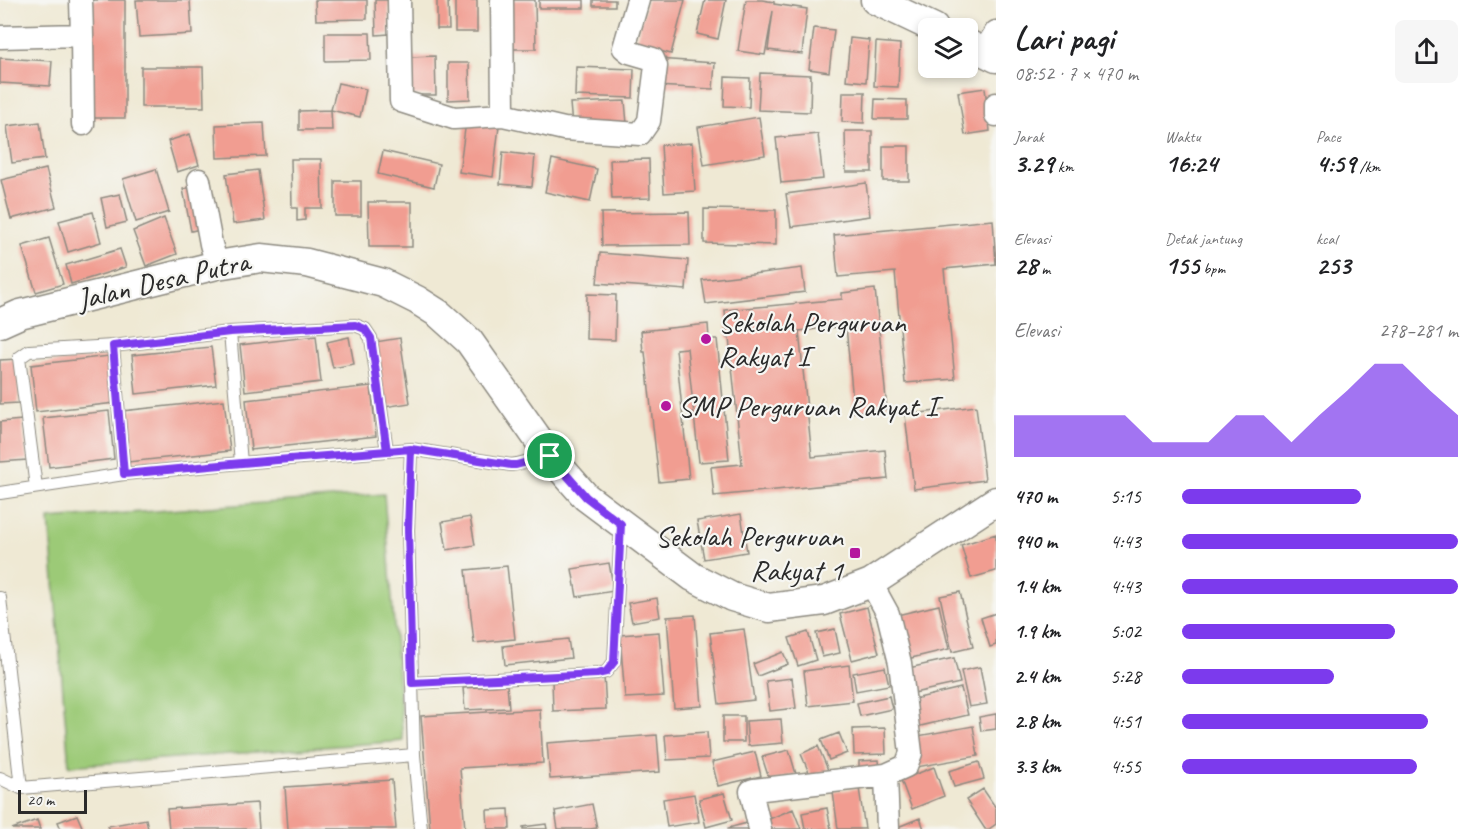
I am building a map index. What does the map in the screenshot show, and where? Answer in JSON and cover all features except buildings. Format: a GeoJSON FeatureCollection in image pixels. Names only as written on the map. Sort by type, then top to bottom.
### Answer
{"type":"FeatureCollection","features":[{"type":"Feature","properties":{"kind":"street"},"geometry":{"type":"LineString","coordinates":[[81,0],[83,124]]}},
{"type":"Feature","properties":{"kind":"street"},"geometry":{"type":"LineString","coordinates":[[399,0],[401,101],[454,118],[503,115],[564,129],[640,134],[649,121],[656,66],[653,59],[629,52],[624,48],[638,0]]}},
{"type":"Feature","properties":{"kind":"street"},"geometry":{"type":"LineString","coordinates":[[502,0],[503,115]]}},
{"type":"Feature","properties":{"kind":"street"},"geometry":{"type":"LineString","coordinates":[[875,0],[918,20]]}},
{"type":"Feature","properties":{"kind":"street"},"geometry":{"type":"LineString","coordinates":[[0,38],[81,35]]}},
{"type":"Feature","properties":{"kind":"street"},"geometry":{"type":"LineString","coordinates":[[996,104],[996,115]]}},
{"type":"Feature","properties":{"kind":"street"},"geometry":{"type":"LineString","coordinates":[[199,180],[211,244],[218,265]]}},
{"type":"Feature","properties":{"kind":"street","name":"Jalan Desa Putra"},"geometry":{"type":"LineString","coordinates":[[0,323],[20,314],[218,265],[261,258],[307,263],[383,283],[440,314],[469,341],[550,456],[586,497],[693,577],[732,597],[769,608],[824,601],[871,583],[996,501]]}},
{"type":"Feature","properties":{"kind":"street"},"geometry":{"type":"LineString","coordinates":[[760,829],[751,791],[886,775],[906,766],[911,753],[900,663],[888,614],[871,583]]}},
{"type":"Feature","properties":{"kind":"street"},"geometry":{"type":"LineString","coordinates":[[886,775],[888,829]]}},
{"type":"Feature","properties":{"kind":"lane"},"geometry":{"type":"LineString","coordinates":[[36,487],[19,358],[29,351],[113,346],[230,332],[355,325],[365,329],[371,338],[387,451]]}},
{"type":"Feature","properties":{"kind":"lane"},"geometry":{"type":"LineString","coordinates":[[230,332],[242,463]]}},
{"type":"Feature","properties":{"kind":"lane"},"geometry":{"type":"LineString","coordinates":[[113,346],[124,474]]}},
{"type":"Feature","properties":{"kind":"lane"},"geometry":{"type":"LineString","coordinates":[[0,493],[124,474],[411,449],[511,465],[550,456]]}},
{"type":"Feature","properties":{"kind":"lane"},"geometry":{"type":"LineString","coordinates":[[411,449],[408,530],[412,683],[414,755],[421,829]]}},
{"type":"Feature","properties":{"kind":"lane"},"geometry":{"type":"LineString","coordinates":[[412,683],[606,672],[614,662],[621,524]]}},
{"type":"Feature","properties":{"kind":"lane"},"geometry":{"type":"LineString","coordinates":[[0,598],[21,788]]}},
{"type":"Feature","properties":{"kind":"lane"},"geometry":{"type":"LineString","coordinates":[[0,778],[21,788],[414,755]]}},
{"type":"Feature","properties":{"kind":"green space"},"geometry":{"type":"Polygon","coordinates":[[[384,494],[403,741],[69,766],[49,519],[384,494]]]}},
{"type":"Feature","properties":{"kind":"place","name":"Sekolah Perguruan Rakyat I"},"geometry":{"type":"Point","coordinates":[706,339]}},
{"type":"Feature","properties":{"kind":"place","name":"SMP Perguruan Rakyat I"},"geometry":{"type":"Point","coordinates":[666,406]}},
{"type":"Feature","properties":{"kind":"place","name":"Sekolah Perguruan Rakyat 1"},"geometry":{"type":"Point","coordinates":[855,553]}},
{"type":"Feature","properties":{"kind":"route"},"geometry":{"type":"LineString","coordinates":[[550,456],[511,465],[411,449],[124,474],[113,346],[230,332],[355,325],[365,329],[371,338],[387,451],[411,449],[408,530],[412,683],[597,674],[606,672],[614,662],[621,524],[586,497],[550,456]]}}]}
